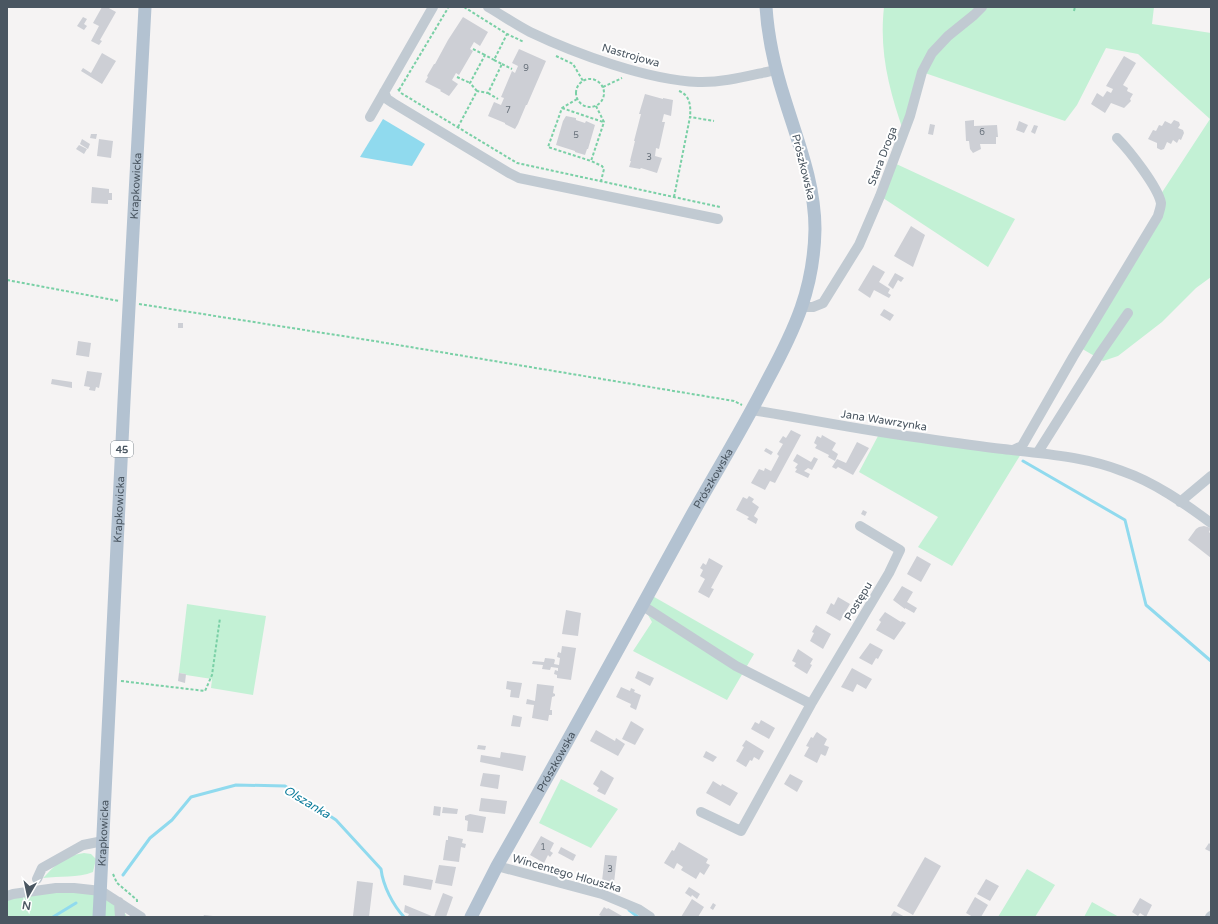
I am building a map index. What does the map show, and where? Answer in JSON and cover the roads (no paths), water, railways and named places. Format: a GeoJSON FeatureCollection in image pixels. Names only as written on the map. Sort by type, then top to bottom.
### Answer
{"type":"FeatureCollection","features":[{"type":"Feature","properties":{"kind":"main road","name":"Krapkowicka"},"geometry":{"type":"LineString","coordinates":[[99,917],[145,7]]}},
{"type":"Feature","properties":{"kind":"main road","name":"Prószkowska"},"geometry":{"type":"LineString","coordinates":[[471,917],[497,866],[643,606],[693,513],[752,410],[786,346],[802,308],[811,274],[815,228],[813,207],[809,180],[802,151],[776,70],[768,29],[766,7]]}},
{"type":"Feature","properties":{"kind":"street"},"geometry":{"type":"LineString","coordinates":[[370,116],[433,7]]}},
{"type":"Feature","properties":{"kind":"street","name":"Nastrojowa"},"geometry":{"type":"LineString","coordinates":[[488,7],[529,31],[553,42],[616,65],[663,77],[692,82],[712,82],[776,70]]}},
{"type":"Feature","properties":{"kind":"street","name":"Stara Droga"},"geometry":{"type":"LineString","coordinates":[[802,308],[813,307],[823,303],[859,245],[880,196],[910,116],[922,72],[932,53],[948,36],[982,7]]}},
{"type":"Feature","properties":{"kind":"street"},"geometry":{"type":"LineString","coordinates":[[387,88],[387,99],[392,104],[519,178],[718,219]]}},
{"type":"Feature","properties":{"kind":"street"},"geometry":{"type":"LineString","coordinates":[[1013,450],[1022,446],[1073,357],[1158,216],[1161,205],[1159,196],[1127,148],[1117,138]]}},
{"type":"Feature","properties":{"kind":"street"},"geometry":{"type":"LineString","coordinates":[[1038,452],[1101,352],[1128,313]]}},
{"type":"Feature","properties":{"kind":"street","name":"Jana Wawrzynka"},"geometry":{"type":"LineString","coordinates":[[752,410],[898,435],[1038,452],[1089,461],[1122,470],[1159,488],[1211,523]]}},
{"type":"Feature","properties":{"kind":"street"},"geometry":{"type":"LineString","coordinates":[[1180,502],[1211,476]]}},
{"type":"Feature","properties":{"kind":"street","name":"Postępu"},"geometry":{"type":"LineString","coordinates":[[701,812],[741,831],[811,704],[889,573],[900,550],[860,526]]}},
{"type":"Feature","properties":{"kind":"street"},"geometry":{"type":"LineString","coordinates":[[643,606],[736,666],[811,704]]}},
{"type":"Feature","properties":{"kind":"street"},"geometry":{"type":"LineString","coordinates":[[37,878],[42,868],[83,845],[103,841]]}},
{"type":"Feature","properties":{"kind":"street","name":"Wincentego Hlouszka"},"geometry":{"type":"LineString","coordinates":[[497,866],[602,894],[638,909],[650,917]]}},
{"type":"Feature","properties":{"kind":"street"},"geometry":{"type":"LineString","coordinates":[[7,896],[56,888],[101,891],[141,917]]}},
{"type":"Feature","properties":{"kind":"street"},"geometry":{"type":"LineString","coordinates":[[119,902],[120,917]]}},
{"type":"Feature","properties":{"kind":"water"},"geometry":{"type":"Polygon","coordinates":[[[383,119],[425,144],[412,166],[360,157],[383,119]]]}},
{"type":"Feature","properties":{"kind":"waterway"},"geometry":{"type":"LineString","coordinates":[[1023,461],[1125,520],[1146,605],[1211,661]]}},
{"type":"Feature","properties":{"kind":"waterway","name":"Olszanka"},"geometry":{"type":"LineString","coordinates":[[123,875],[150,838],[172,820],[191,797],[236,785],[285,786],[336,820],[381,869],[389,895],[404,917]]}},
{"type":"Feature","properties":{"kind":"waterway","name":"Olszanka"},"geometry":{"type":"LineString","coordinates":[[53,917],[76,903]]}},
{"type":"Feature","properties":{"kind":"waterway"},"geometry":{"type":"LineString","coordinates":[[629,910],[638,917]]}}]}
